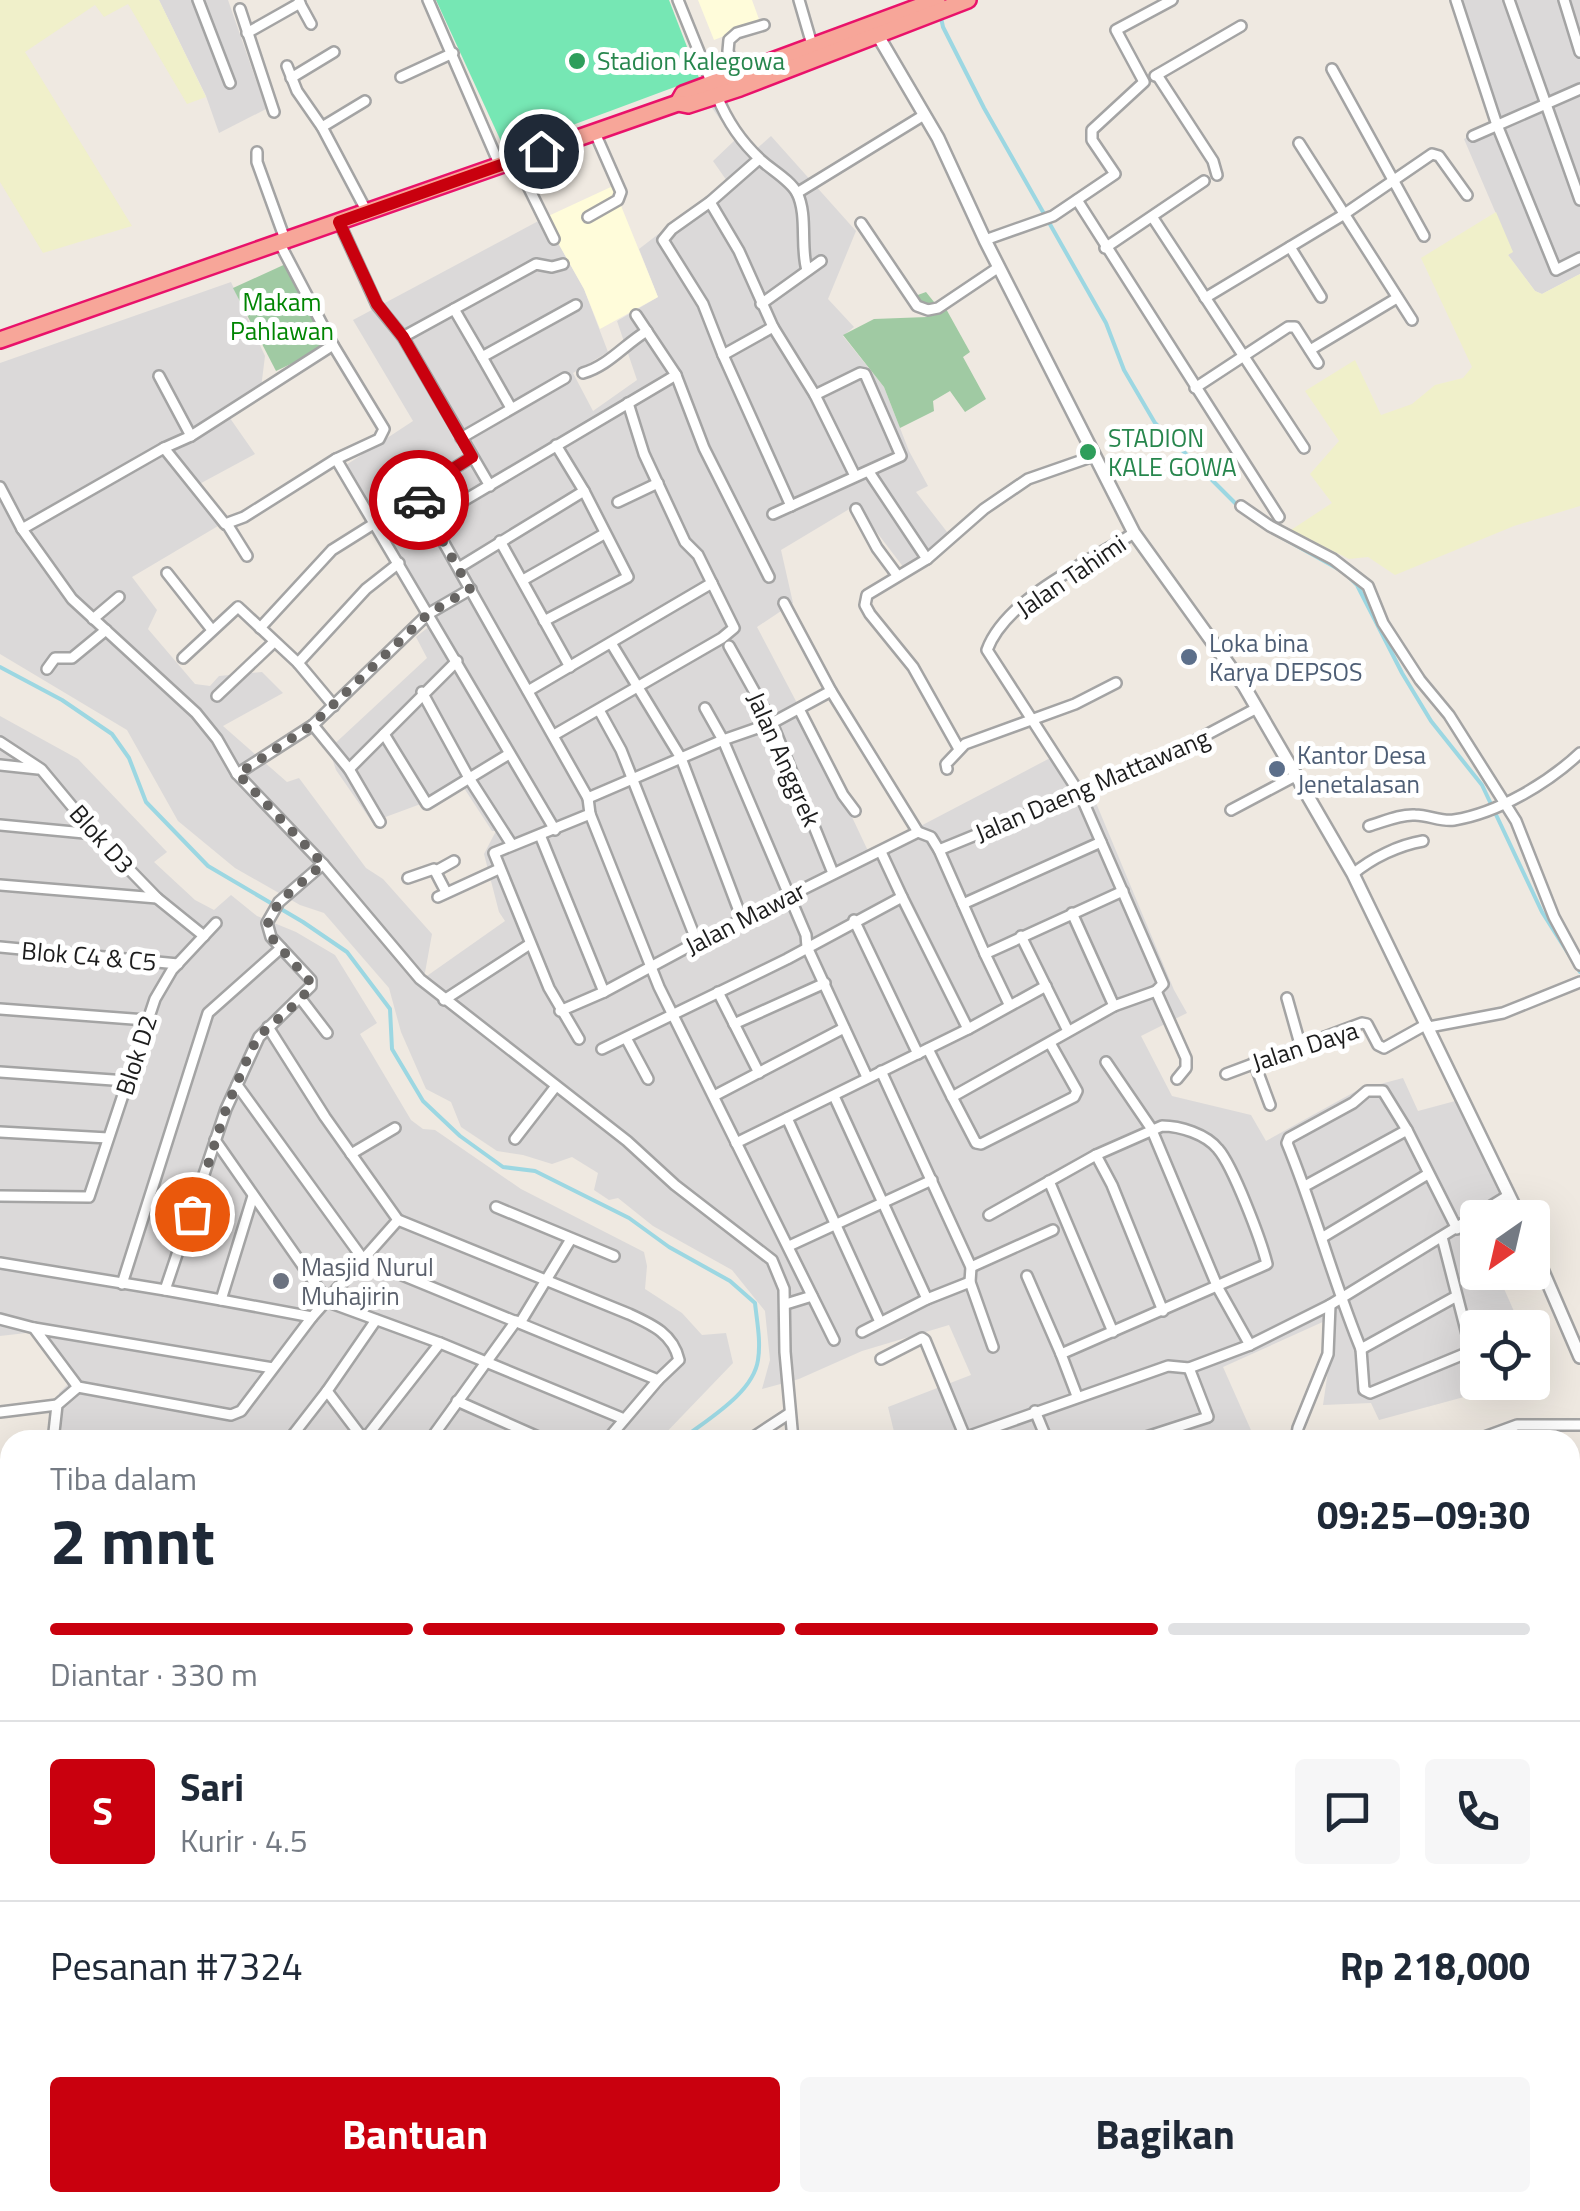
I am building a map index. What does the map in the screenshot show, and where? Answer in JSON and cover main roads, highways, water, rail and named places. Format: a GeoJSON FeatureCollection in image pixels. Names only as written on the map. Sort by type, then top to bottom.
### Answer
{"type":"FeatureCollection","features":[{"type":"Feature","properties":{"kind":"highway"},"geometry":{"type":"LineString","coordinates":[[714,90],[736,76],[813,48],[938,6],[968,0]]}},
{"type":"Feature","properties":{"kind":"highway"},"geometry":{"type":"LineString","coordinates":[[0,340],[595,133],[678,103],[683,94],[714,90],[876,34],[938,6]]}},
{"type":"Feature","properties":{"kind":"waterway"},"geometry":{"type":"LineString","coordinates":[[940,13],[943,27],[984,108],[1106,323],[1124,370],[1155,423],[1240,508]]}},
{"type":"Feature","properties":{"kind":"waterway"},"geometry":{"type":"LineString","coordinates":[[1272,532],[1342,571]]}},
{"type":"Feature","properties":{"kind":"waterway"},"geometry":{"type":"LineString","coordinates":[[1349,577],[1431,721],[1482,785],[1542,912],[1580,972]]}},
{"type":"Feature","properties":{"kind":"waterway"},"geometry":{"type":"LineString","coordinates":[[0,667],[62,700],[112,734],[129,758],[146,802],[208,866],[347,952],[390,1009],[392,1049],[423,1101],[460,1136],[503,1167],[535,1171],[629,1218],[669,1247],[730,1281],[755,1303],[759,1346],[754,1372],[738,1395],[694,1430]]}},
{"type":"Feature","properties":{"kind":"place","name":"Stadion Kalegowa"},"geometry":{"type":"Point","coordinates":[577,61]}},
{"type":"Feature","properties":{"kind":"place","name":"STADION KALE GOWA"},"geometry":{"type":"Point","coordinates":[1088,452]}},
{"type":"Feature","properties":{"kind":"place","name":"Loka bina Karya DEPSOS"},"geometry":{"type":"Point","coordinates":[1189,657]}},
{"type":"Feature","properties":{"kind":"place","name":"Kantor Desa Jenetalasan"},"geometry":{"type":"Point","coordinates":[1277,769]}},
{"type":"Feature","properties":{"kind":"place","name":"Masjid Nurul Muhajirin"},"geometry":{"type":"Point","coordinates":[281,1281]}},
{"type":"Feature","properties":{"kind":"park label","name":"Makam Pahlawan"},"geometry":{"type":"Point","coordinates":[282,316]}}]}
